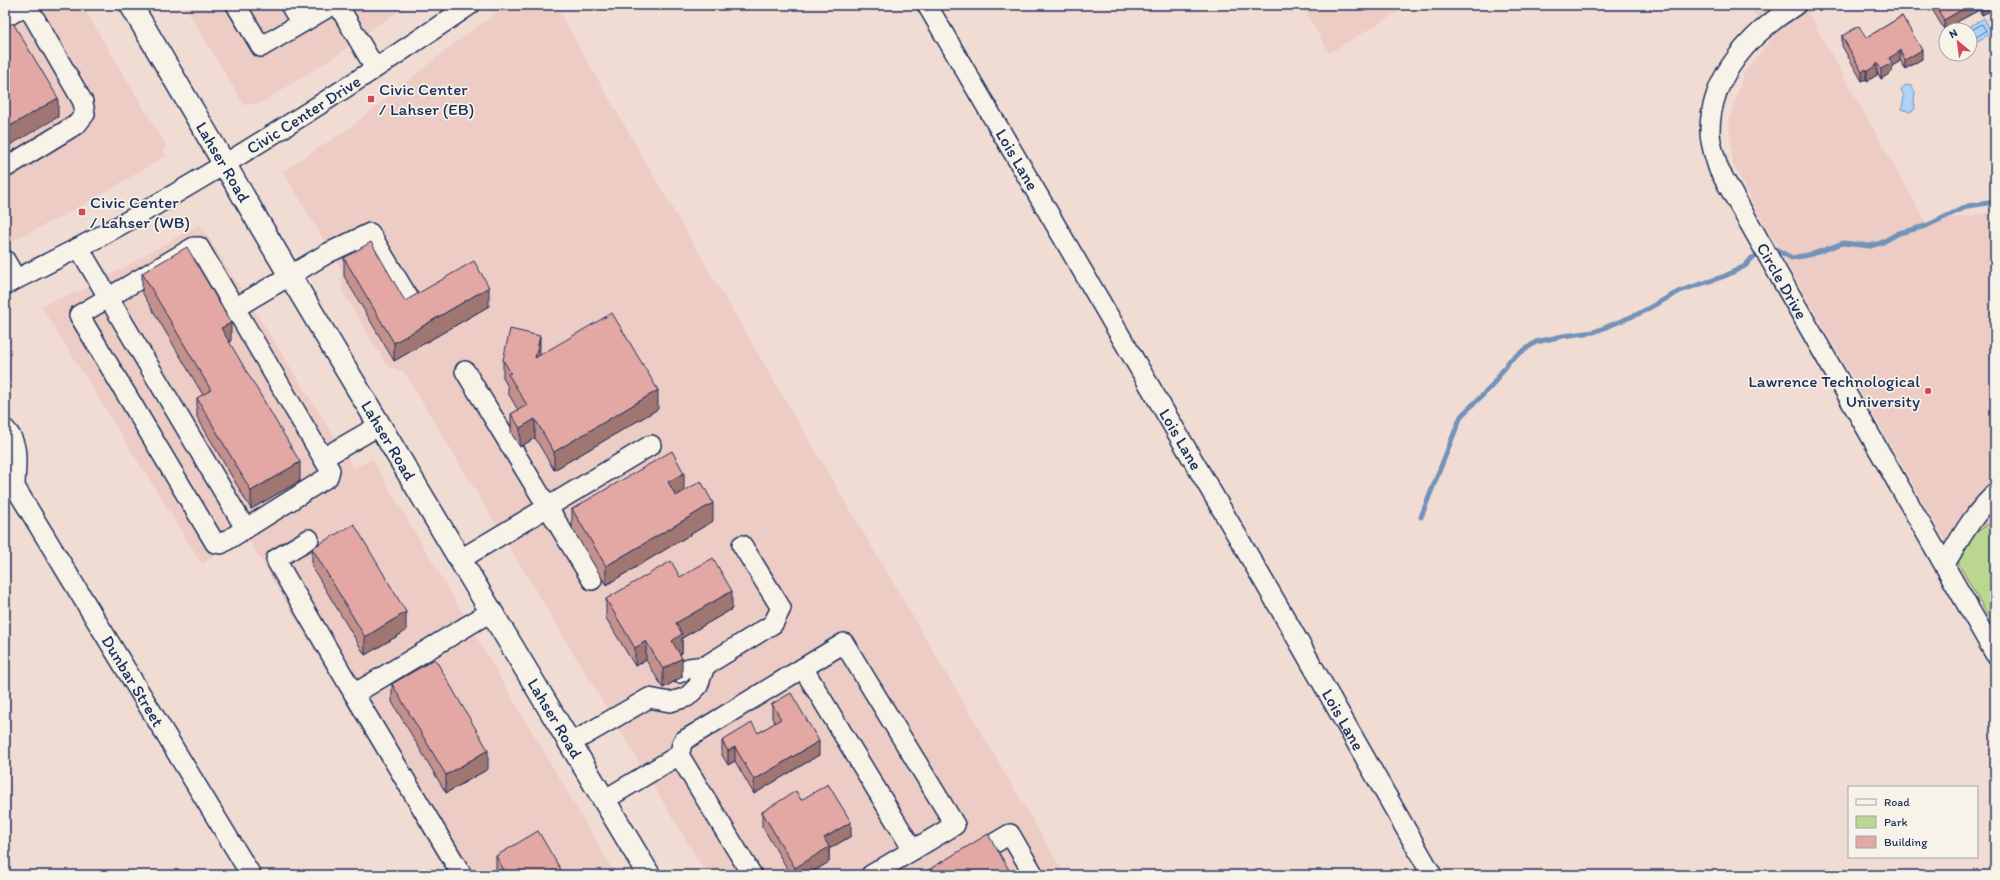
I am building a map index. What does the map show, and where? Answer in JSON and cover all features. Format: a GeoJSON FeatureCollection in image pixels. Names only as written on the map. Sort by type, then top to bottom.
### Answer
{"type":"FeatureCollection","features":[{"type":"Feature","properties":{"kind":"main road","name":"Lahser Road"},"geometry":{"type":"LineString","coordinates":[[131,5],[289,274],[649,875]]}},
{"type":"Feature","properties":{"kind":"street"},"geometry":{"type":"LineString","coordinates":[[5,18],[26,5],[83,102],[84,114],[77,124],[5,168]]}},
{"type":"Feature","properties":{"kind":"street"},"geometry":{"type":"LineString","coordinates":[[236,5],[261,47],[332,5]]}},
{"type":"Feature","properties":{"kind":"street"},"geometry":{"type":"LineString","coordinates":[[290,5],[301,23]]}},
{"type":"Feature","properties":{"kind":"street"},"geometry":{"type":"LineString","coordinates":[[338,5],[375,68]]}},
{"type":"Feature","properties":{"kind":"street","name":"Civic Center Drive"},"geometry":{"type":"LineString","coordinates":[[10,282],[78,248],[224,164],[375,68],[470,5]]}},
{"type":"Feature","properties":{"kind":"street","name":"Lois Lane"},"geometry":{"type":"LineString","coordinates":[[927,5],[1280,609],[1432,875]]}},
{"type":"Feature","properties":{"kind":"street","name":"Circle Drive"},"geometry":{"type":"LineString","coordinates":[[1796,5],[1758,32],[1728,69],[1719,88],[1713,110],[1710,132],[1713,152],[1719,170],[1995,654]]}},
{"type":"Feature","properties":{"kind":"street"},"geometry":{"type":"LineString","coordinates":[[235,308],[289,274],[346,243],[370,233],[414,307]]}},
{"type":"Feature","properties":{"kind":"street"},"geometry":{"type":"LineString","coordinates":[[194,247],[199,247],[330,470],[328,477],[221,544],[216,543],[79,315],[107,298],[194,247]]}},
{"type":"Feature","properties":{"kind":"street"},"geometry":{"type":"LineString","coordinates":[[78,248],[246,528]]}},
{"type":"Feature","properties":{"kind":"street"},"geometry":{"type":"LineString","coordinates":[[5,260],[10,282]]}},
{"type":"Feature","properties":{"kind":"street"},"geometry":{"type":"LineString","coordinates":[[465,371],[592,580]]}},
{"type":"Feature","properties":{"kind":"street"},"geometry":{"type":"LineString","coordinates":[[323,458],[380,425]]}},
{"type":"Feature","properties":{"kind":"street","name":"Dunbar Street"},"geometry":{"type":"LineString","coordinates":[[5,429],[14,442],[16,453],[10,485],[251,875]]}},
{"type":"Feature","properties":{"kind":"street"},"geometry":{"type":"LineString","coordinates":[[461,559],[651,445]]}},
{"type":"Feature","properties":{"kind":"street"},"geometry":{"type":"LineString","coordinates":[[1945,564],[1965,529],[1982,506],[1995,494]]}},
{"type":"Feature","properties":{"kind":"street"},"geometry":{"type":"LineString","coordinates":[[309,539],[276,559],[277,562],[462,875]]}},
{"type":"Feature","properties":{"kind":"street"},"geometry":{"type":"LineString","coordinates":[[679,673],[689,668],[705,666],[773,624],[781,608],[742,546]]}},
{"type":"Feature","properties":{"kind":"street"},"geometry":{"type":"LineString","coordinates":[[354,694],[492,611]]}},
{"type":"Feature","properties":{"kind":"street"},"geometry":{"type":"LineString","coordinates":[[604,800],[678,756],[683,741],[844,643],[955,825],[871,875]]}},
{"type":"Feature","properties":{"kind":"street"},"geometry":{"type":"LineString","coordinates":[[571,743],[655,691],[670,702],[687,697],[698,686],[705,666]]}},
{"type":"Feature","properties":{"kind":"street"},"geometry":{"type":"LineString","coordinates":[[803,668],[913,850]]}},
{"type":"Feature","properties":{"kind":"street"},"geometry":{"type":"LineString","coordinates":[[678,756],[752,875]]}},
{"type":"Feature","properties":{"kind":"street"},"geometry":{"type":"LineString","coordinates":[[941,875],[1010,834],[1034,875]]}},
{"type":"Feature","properties":{"kind":"shaded area"},"geometry":{"type":"Polygon","coordinates":[[[5,5],[82,5],[167,147],[162,149],[166,156],[80,207],[5,245],[5,5]]]}},
{"type":"Feature","properties":{"kind":"shaded area"},"geometry":{"type":"Polygon","coordinates":[[[184,5],[409,5],[376,26],[336,56],[261,103],[244,105],[184,5]]]}},
{"type":"Feature","properties":{"kind":"shaded area"},"geometry":{"type":"Polygon","coordinates":[[[507,5],[555,5],[674,211],[1065,875],[707,875],[404,372],[390,367],[385,363],[342,291],[341,269],[283,171],[348,129],[454,44],[507,5]]]}},
{"type":"Feature","properties":{"kind":"shaded area"},"geometry":{"type":"Polygon","coordinates":[[[1302,5],[1410,5],[1329,53],[1302,5]]]}},
{"type":"Feature","properties":{"kind":"shaded area","name":"Lawrence Technological University"},"geometry":{"type":"Polygon","coordinates":[[[1750,5],[1821,5],[1808,13],[1926,222],[1995,212],[1995,628],[1757,211],[1733,164],[1729,120],[1744,72],[1770,41],[1750,5]]]}},
{"type":"Feature","properties":{"kind":"shaded area"},"geometry":{"type":"Polygon","coordinates":[[[200,224],[354,468],[372,459],[616,875],[448,875],[247,537],[202,564],[41,306],[91,286],[200,224]]]}},
{"type":"Feature","properties":{"kind":"green space"},"geometry":{"type":"Polygon","coordinates":[[[1995,523],[1995,628],[1957,561],[1966,540],[1987,525],[1995,523]]]}},
{"type":"Feature","properties":{"kind":"water"},"geometry":{"type":"Polygon","coordinates":[[[1984,18],[1992,33],[1978,41],[1978,22],[1984,18]]]}},
{"type":"Feature","properties":{"kind":"water"},"geometry":{"type":"Polygon","coordinates":[[[1906,85],[1911,86],[1915,92],[1915,109],[1910,112],[1902,109],[1904,97],[1901,89],[1906,85]]]}},
{"type":"Feature","properties":{"kind":"building"},"geometry":{"type":"Polygon","coordinates":[[[1935,5],[1970,5],[1944,20],[1935,5]]]}},
{"type":"Feature","properties":{"kind":"building"},"geometry":{"type":"Polygon","coordinates":[[[1902,16],[1922,50],[1905,60],[1900,50],[1889,58],[1892,63],[1881,69],[1877,63],[1877,65],[1867,71],[1866,69],[1862,72],[1842,36],[1859,26],[1866,38],[1902,16]]]}},
{"type":"Feature","properties":{"kind":"building"},"geometry":{"type":"Polygon","coordinates":[[[13,23],[58,98],[5,129],[5,28],[13,23]]]}},
{"type":"Feature","properties":{"kind":"building"},"geometry":{"type":"Polygon","coordinates":[[[371,242],[405,301],[474,261],[489,287],[394,343],[344,258],[371,242]]]}},
{"type":"Feature","properties":{"kind":"building"},"geometry":{"type":"Polygon","coordinates":[[[187,247],[231,323],[221,328],[300,462],[251,491],[197,398],[211,390],[142,273],[187,247]]]}},
{"type":"Feature","properties":{"kind":"building"},"geometry":{"type":"Polygon","coordinates":[[[612,313],[658,390],[554,452],[535,419],[520,428],[511,414],[527,405],[508,374],[511,373],[503,360],[510,329],[540,336],[535,358],[612,313]]]}},
{"type":"Feature","properties":{"kind":"building"},"geometry":{"type":"Polygon","coordinates":[[[672,451],[684,473],[668,482],[676,496],[701,481],[713,503],[606,566],[572,509],[672,451]]]}},
{"type":"Feature","properties":{"kind":"building"},"geometry":{"type":"Polygon","coordinates":[[[354,524],[406,612],[365,637],[312,548],[354,524]]]}},
{"type":"Feature","properties":{"kind":"building"},"geometry":{"type":"Polygon","coordinates":[[[713,558],[732,591],[676,623],[682,634],[672,641],[682,658],[663,669],[646,641],[635,648],[606,599],[671,561],[680,577],[713,558]]]}},
{"type":"Feature","properties":{"kind":"building"},"geometry":{"type":"Polygon","coordinates":[[[435,659],[488,750],[446,775],[392,684],[435,659]]]}},
{"type":"Feature","properties":{"kind":"building"},"geometry":{"type":"Polygon","coordinates":[[[791,693],[819,741],[754,780],[735,747],[728,751],[722,741],[752,723],[758,733],[781,719],[772,704],[791,693]]]}},
{"type":"Feature","properties":{"kind":"building"},"geometry":{"type":"Polygon","coordinates":[[[828,784],[851,822],[824,838],[829,847],[795,868],[762,812],[796,791],[801,800],[828,784]]]}},
{"type":"Feature","properties":{"kind":"building"},"geometry":{"type":"Polygon","coordinates":[[[538,831],[564,875],[507,875],[496,856],[538,831]]]}},
{"type":"Feature","properties":{"kind":"building"},"geometry":{"type":"Polygon","coordinates":[[[988,834],[1012,875],[920,875],[988,834]]]}},
{"type":"Feature","properties":{"kind":"waterway"},"geometry":{"type":"LineString","coordinates":[[1770,252],[1777,250],[1792,258],[1813,254],[1843,243],[1870,246],[1881,243],[1899,233],[1926,226],[1968,206],[1995,202]]}},
{"type":"Feature","properties":{"kind":"waterway"},"geometry":{"type":"LineString","coordinates":[[1421,517],[1461,416],[1491,387],[1510,360],[1536,342],[1563,336],[1594,332],[1638,314],[1680,291],[1725,276],[1745,266],[1752,258],[1763,254]]}},
{"type":"Feature","properties":{"kind":"place","name":"Civic Center / Lahser (EB)"},"geometry":{"type":"Point","coordinates":[371,99]}},
{"type":"Feature","properties":{"kind":"place","name":"Civic Center / Lahser (WB)"},"geometry":{"type":"Point","coordinates":[82,212]}},
{"type":"Feature","properties":{"kind":"place","name":"Lawrence Technological University"},"geometry":{"type":"Point","coordinates":[1928,391]}}]}
